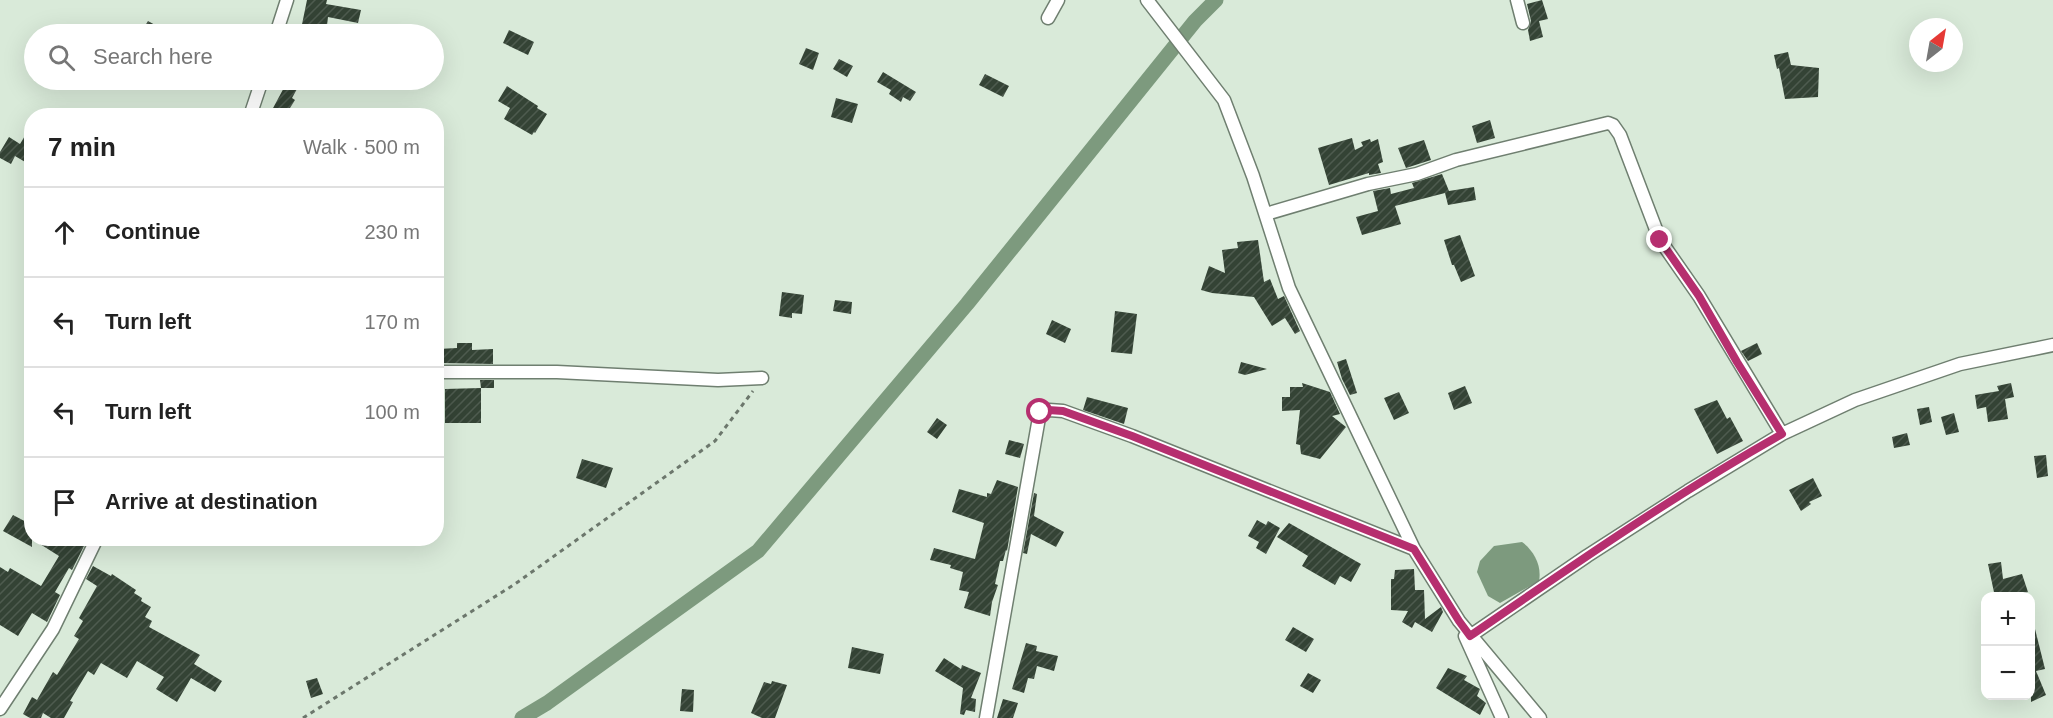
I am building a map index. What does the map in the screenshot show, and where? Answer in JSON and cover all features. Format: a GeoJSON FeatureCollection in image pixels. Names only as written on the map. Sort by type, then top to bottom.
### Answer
{"type":"FeatureCollection","features":[{"type":"Feature","properties":{"kind":"street"},"geometry":{"type":"LineString","coordinates":[[279,24],[287,0]]}},
{"type":"Feature","properties":{"kind":"street"},"geometry":{"type":"LineString","coordinates":[[1048,18],[1058,0]]}},
{"type":"Feature","properties":{"kind":"street"},"geometry":{"type":"LineString","coordinates":[[1147,0],[1224,100],[1266,214],[1289,288],[1414,549],[1470,636],[1540,718]]}},
{"type":"Feature","properties":{"kind":"street"},"geometry":{"type":"LineString","coordinates":[[1517,0],[1523,23]]}},
{"type":"Feature","properties":{"kind":"street"},"geometry":{"type":"LineString","coordinates":[[253,108],[259,90]]}},
{"type":"Feature","properties":{"kind":"street"},"geometry":{"type":"LineString","coordinates":[[1266,214],[1368,184],[1417,174],[1456,160],[1608,123],[1620,135],[1660,240],[1699,296],[1782,434]]}},
{"type":"Feature","properties":{"kind":"street"},"geometry":{"type":"LineString","coordinates":[[1470,636],[1668,504],[1782,434],[1855,400],[1960,364],[2053,345]]}},
{"type":"Feature","properties":{"kind":"street"},"geometry":{"type":"LineString","coordinates":[[444,372],[557,372],[718,380],[762,378]]}},
{"type":"Feature","properties":{"kind":"street"},"geometry":{"type":"LineString","coordinates":[[986,718],[1040,412],[1063,411],[1132,436],[1414,549]]}},
{"type":"Feature","properties":{"kind":"street"},"geometry":{"type":"LineString","coordinates":[[0,709],[53,629],[93,546]]}},
{"type":"Feature","properties":{"kind":"street"},"geometry":{"type":"LineString","coordinates":[[1459,621],[1502,718]]}},
{"type":"Feature","properties":{"kind":"path"},"geometry":{"type":"LineString","coordinates":[[303,718],[515,584],[715,441],[762,378]]}},
{"type":"Feature","properties":{"kind":"shaded area"},"geometry":{"type":"Polygon","coordinates":[[[1522,542],[1536,559],[1540,575],[1539,581],[1500,603],[1488,596],[1477,572],[1480,561],[1494,546],[1522,542]]]}},
{"type":"Feature","properties":{"kind":"building"},"geometry":{"type":"Polygon","coordinates":[[[307,0],[327,0],[326,4],[361,10],[358,23],[328,17],[327,24],[302,24],[307,0]]]}},
{"type":"Feature","properties":{"kind":"building"},"geometry":{"type":"Polygon","coordinates":[[[1542,0],[1548,19],[1539,21],[1543,37],[1530,41],[1528,30],[1531,21],[1527,4],[1542,0]]]}},
{"type":"Feature","properties":{"kind":"building"},"geometry":{"type":"Polygon","coordinates":[[[509,30],[534,42],[528,55],[503,43],[509,30]]]}},
{"type":"Feature","properties":{"kind":"building"},"geometry":{"type":"Polygon","coordinates":[[[806,48],[819,53],[813,70],[799,64],[806,48]]]}},
{"type":"Feature","properties":{"kind":"building"},"geometry":{"type":"Polygon","coordinates":[[[1788,52],[1791,65],[1819,68],[1818,97],[1785,99],[1774,55],[1788,52]]]}},
{"type":"Feature","properties":{"kind":"building"},"geometry":{"type":"Polygon","coordinates":[[[839,59],[853,66],[847,77],[833,69],[839,59]]]}},
{"type":"Feature","properties":{"kind":"building"},"geometry":{"type":"Polygon","coordinates":[[[883,72],[916,92],[910,101],[903,97],[901,102],[889,94],[891,90],[877,82],[883,72]]]}},
{"type":"Feature","properties":{"kind":"building"},"geometry":{"type":"Polygon","coordinates":[[[985,74],[1009,86],[1003,97],[979,85],[985,74]]]}},
{"type":"Feature","properties":{"kind":"building"},"geometry":{"type":"Polygon","coordinates":[[[507,86],[547,114],[532,135],[504,119],[510,108],[498,101],[507,86]]]}},
{"type":"Feature","properties":{"kind":"building"},"geometry":{"type":"Polygon","coordinates":[[[283,90],[296,90],[292,98],[295,100],[290,108],[273,108],[283,90]]]}},
{"type":"Feature","properties":{"kind":"building"},"geometry":{"type":"Polygon","coordinates":[[[836,98],[858,104],[852,123],[831,117],[836,98]]]}},
{"type":"Feature","properties":{"kind":"building"},"geometry":{"type":"Polygon","coordinates":[[[1490,120],[1495,138],[1477,143],[1472,126],[1490,120]]]}},
{"type":"Feature","properties":{"kind":"building"},"geometry":{"type":"Polygon","coordinates":[[[9,137],[20,144],[24,137],[24,161],[15,156],[11,164],[0,158],[0,152],[9,137]]]}},
{"type":"Feature","properties":{"kind":"building"},"geometry":{"type":"Polygon","coordinates":[[[1352,138],[1355,150],[1363,146],[1361,142],[1378,139],[1383,162],[1378,164],[1381,173],[1369,175],[1369,173],[1329,185],[1318,148],[1352,138]]]}},
{"type":"Feature","properties":{"kind":"building"},"geometry":{"type":"Polygon","coordinates":[[[1424,140],[1431,160],[1406,168],[1398,148],[1424,140]]]}},
{"type":"Feature","properties":{"kind":"building"},"geometry":{"type":"Polygon","coordinates":[[[1442,174],[1449,191],[1474,187],[1476,200],[1448,205],[1445,193],[1395,206],[1401,224],[1362,235],[1356,217],[1378,211],[1373,191],[1390,188],[1391,194],[1414,188],[1412,183],[1442,174]]]}},
{"type":"Feature","properties":{"kind":"building"},"geometry":{"type":"Polygon","coordinates":[[[1460,235],[1475,276],[1461,282],[1452,265],[1444,240],[1460,235]]]}},
{"type":"Feature","properties":{"kind":"building"},"geometry":{"type":"Polygon","coordinates":[[[1258,240],[1264,282],[1270,279],[1278,299],[1284,296],[1300,331],[1295,334],[1285,318],[1272,326],[1254,297],[1201,290],[1209,266],[1225,273],[1222,250],[1238,248],[1237,242],[1258,240]]]}},
{"type":"Feature","properties":{"kind":"building"},"geometry":{"type":"Polygon","coordinates":[[[782,292],[804,295],[802,314],[792,313],[792,318],[779,316],[782,292]]]}},
{"type":"Feature","properties":{"kind":"building"},"geometry":{"type":"Polygon","coordinates":[[[835,300],[852,302],[851,314],[833,311],[835,300]]]}},
{"type":"Feature","properties":{"kind":"building"},"geometry":{"type":"Polygon","coordinates":[[[1115,311],[1137,314],[1132,354],[1111,352],[1115,311]]]}},
{"type":"Feature","properties":{"kind":"building"},"geometry":{"type":"Polygon","coordinates":[[[1052,320],[1071,329],[1065,343],[1046,334],[1052,320]]]}},
{"type":"Feature","properties":{"kind":"building"},"geometry":{"type":"Polygon","coordinates":[[[457,343],[472,343],[472,350],[493,349],[493,364],[444,363],[444,349],[457,348],[457,343]]]}},
{"type":"Feature","properties":{"kind":"building"},"geometry":{"type":"Polygon","coordinates":[[[1757,343],[1762,354],[1748,361],[1741,351],[1757,343]]]}},
{"type":"Feature","properties":{"kind":"building"},"geometry":{"type":"Polygon","coordinates":[[[1346,359],[1357,393],[1350,395],[1337,362],[1346,359]]]}},
{"type":"Feature","properties":{"kind":"building"},"geometry":{"type":"Polygon","coordinates":[[[1241,362],[1267,369],[1245,375],[1238,373],[1241,362]]]}},
{"type":"Feature","properties":{"kind":"building"},"geometry":{"type":"Polygon","coordinates":[[[480,380],[494,380],[494,388],[481,388],[480,380]]]}},
{"type":"Feature","properties":{"kind":"building"},"geometry":{"type":"Polygon","coordinates":[[[1302,383],[1330,392],[1340,414],[1332,416],[1346,427],[1320,459],[1301,454],[1300,445],[1296,444],[1300,410],[1282,411],[1282,397],[1290,397],[1290,387],[1303,387],[1302,383]]]}},
{"type":"Feature","properties":{"kind":"building"},"geometry":{"type":"Polygon","coordinates":[[[2011,383],[2014,397],[2005,399],[2008,419],[1988,422],[1986,407],[1977,409],[1975,395],[1999,391],[1997,386],[2011,383]]]}},
{"type":"Feature","properties":{"kind":"building"},"geometry":{"type":"Polygon","coordinates":[[[1465,386],[1472,403],[1454,410],[1448,393],[1465,386]]]}},
{"type":"Feature","properties":{"kind":"building"},"geometry":{"type":"Polygon","coordinates":[[[481,388],[481,423],[445,423],[445,389],[481,388]]]}},
{"type":"Feature","properties":{"kind":"building"},"geometry":{"type":"Polygon","coordinates":[[[1399,392],[1409,413],[1394,420],[1384,398],[1399,392]]]}},
{"type":"Feature","properties":{"kind":"building"},"geometry":{"type":"Polygon","coordinates":[[[1087,397],[1128,408],[1124,424],[1083,410],[1087,397]]]}},
{"type":"Feature","properties":{"kind":"building"},"geometry":{"type":"Polygon","coordinates":[[[1717,400],[1727,419],[1730,417],[1743,441],[1717,454],[1694,409],[1717,400]]]}},
{"type":"Feature","properties":{"kind":"building"},"geometry":{"type":"Polygon","coordinates":[[[1929,407],[1932,422],[1920,425],[1917,409],[1929,407]]]}},
{"type":"Feature","properties":{"kind":"building"},"geometry":{"type":"Polygon","coordinates":[[[1954,413],[1959,432],[1946,435],[1941,417],[1954,413]]]}},
{"type":"Feature","properties":{"kind":"building"},"geometry":{"type":"Polygon","coordinates":[[[937,418],[947,425],[937,439],[927,432],[937,418]]]}},
{"type":"Feature","properties":{"kind":"building"},"geometry":{"type":"Polygon","coordinates":[[[1907,433],[1910,445],[1894,448],[1892,437],[1907,433]]]}},
{"type":"Feature","properties":{"kind":"building"},"geometry":{"type":"Polygon","coordinates":[[[1009,440],[1024,444],[1020,458],[1005,454],[1009,440]]]}},
{"type":"Feature","properties":{"kind":"building"},"geometry":{"type":"Polygon","coordinates":[[[2046,455],[2048,476],[2037,478],[2034,456],[2046,455]]]}},
{"type":"Feature","properties":{"kind":"building"},"geometry":{"type":"Polygon","coordinates":[[[582,459],[613,468],[606,488],[576,478],[582,459]]]}},
{"type":"Feature","properties":{"kind":"building"},"geometry":{"type":"Polygon","coordinates":[[[1813,478],[1822,496],[1809,502],[1811,504],[1801,511],[1789,490],[1813,478]]]}},
{"type":"Feature","properties":{"kind":"building"},"geometry":{"type":"Polygon","coordinates":[[[997,480],[1018,487],[1007,551],[1003,561],[1000,561],[995,584],[998,585],[990,616],[964,608],[969,592],[959,590],[963,572],[950,568],[951,565],[930,560],[934,548],[975,559],[984,523],[952,512],[959,489],[987,497],[987,493],[991,494],[997,480]]]}},
{"type":"Feature","properties":{"kind":"building"},"geometry":{"type":"Polygon","coordinates":[[[1034,493],[1037,494],[1034,516],[1064,532],[1056,547],[1031,534],[1027,554],[1023,553],[1034,493]]]}},
{"type":"Feature","properties":{"kind":"building"},"geometry":{"type":"Polygon","coordinates":[[[13,515],[24,521],[24,543],[3,531],[13,515]]]}},
{"type":"Feature","properties":{"kind":"building"},"geometry":{"type":"Polygon","coordinates":[[[1257,520],[1266,525],[1268,521],[1280,528],[1266,554],[1256,548],[1259,542],[1248,536],[1257,520]]]}},
{"type":"Feature","properties":{"kind":"building"},"geometry":{"type":"Polygon","coordinates":[[[1289,523],[1361,564],[1351,582],[1340,576],[1335,585],[1302,566],[1308,556],[1277,537],[1289,523]]]}},
{"type":"Feature","properties":{"kind":"building"},"geometry":{"type":"Polygon","coordinates":[[[43,546],[84,546],[72,570],[69,568],[55,592],[60,595],[47,622],[32,613],[18,636],[0,625],[0,567],[8,572],[10,568],[41,586],[59,556],[43,546]]]}},
{"type":"Feature","properties":{"kind":"building"},"geometry":{"type":"Polygon","coordinates":[[[2001,562],[2003,579],[2022,574],[2028,592],[1994,592],[1988,564],[2001,562]]]}},
{"type":"Feature","properties":{"kind":"building"},"geometry":{"type":"Polygon","coordinates":[[[93,566],[111,576],[112,574],[136,590],[134,593],[142,598],[141,601],[151,607],[145,617],[152,621],[149,627],[200,655],[194,664],[222,681],[215,692],[191,678],[177,702],[156,689],[164,677],[137,661],[127,678],[101,663],[94,675],[88,671],[70,701],[73,702],[64,718],[51,718],[43,713],[41,718],[30,718],[23,714],[32,697],[37,700],[53,672],[57,675],[79,639],[74,636],[83,621],[79,618],[97,586],[86,579],[93,566]]]}},
{"type":"Feature","properties":{"kind":"building"},"geometry":{"type":"Polygon","coordinates":[[[1414,569],[1415,590],[1424,590],[1425,619],[1441,607],[1443,612],[1432,632],[1415,622],[1412,628],[1402,622],[1408,611],[1391,610],[1391,579],[1394,579],[1395,570],[1414,569]]]}},
{"type":"Feature","properties":{"kind":"building"},"geometry":{"type":"Polygon","coordinates":[[[1293,627],[1314,639],[1306,652],[1285,640],[1293,627]]]}},
{"type":"Feature","properties":{"kind":"building"},"geometry":{"type":"Polygon","coordinates":[[[2035,629],[2045,669],[2036,671],[2046,695],[2031,702],[2035,700],[2035,629]]]}},
{"type":"Feature","properties":{"kind":"building"},"geometry":{"type":"Polygon","coordinates":[[[1026,643],[1037,646],[1036,651],[1058,656],[1054,671],[1037,666],[1034,679],[1028,678],[1024,693],[1012,689],[1026,643]]]}},
{"type":"Feature","properties":{"kind":"building"},"geometry":{"type":"Polygon","coordinates":[[[852,647],[884,654],[880,674],[848,668],[852,647]]]}},
{"type":"Feature","properties":{"kind":"building"},"geometry":{"type":"Polygon","coordinates":[[[944,658],[961,669],[962,665],[981,673],[971,698],[976,699],[975,712],[966,710],[964,715],[960,714],[963,688],[935,671],[944,658]]]}},
{"type":"Feature","properties":{"kind":"building"},"geometry":{"type":"Polygon","coordinates":[[[1448,668],[1467,676],[1464,680],[1480,689],[1477,696],[1486,703],[1480,715],[1436,688],[1448,668]]]}},
{"type":"Feature","properties":{"kind":"building"},"geometry":{"type":"Polygon","coordinates":[[[1308,673],[1321,680],[1313,693],[1300,686],[1308,673]]]}},
{"type":"Feature","properties":{"kind":"building"},"geometry":{"type":"Polygon","coordinates":[[[317,678],[323,694],[311,698],[306,681],[317,678]]]}},
{"type":"Feature","properties":{"kind":"building"},"geometry":{"type":"Polygon","coordinates":[[[772,681],[787,685],[775,718],[762,718],[751,713],[764,682],[771,684],[772,681]]]}},
{"type":"Feature","properties":{"kind":"building"},"geometry":{"type":"Polygon","coordinates":[[[682,689],[694,690],[693,712],[680,711],[682,689]]]}},
{"type":"Feature","properties":{"kind":"building"},"geometry":{"type":"Polygon","coordinates":[[[1003,699],[1018,703],[1013,718],[997,718],[1003,699]]]}},
{"type":"Feature","properties":{"kind":"waterway"},"geometry":{"type":"LineString","coordinates":[[522,718],[547,703],[758,551],[967,304],[1195,21],[1216,0]]}},
{"type":"Feature","properties":{"kind":"route"},"geometry":{"type":"LineString","coordinates":[[1040,412],[1063,411],[1132,436],[1414,549],[1470,636],[1587,556],[1782,434],[1699,296],[1660,240]]}}]}
